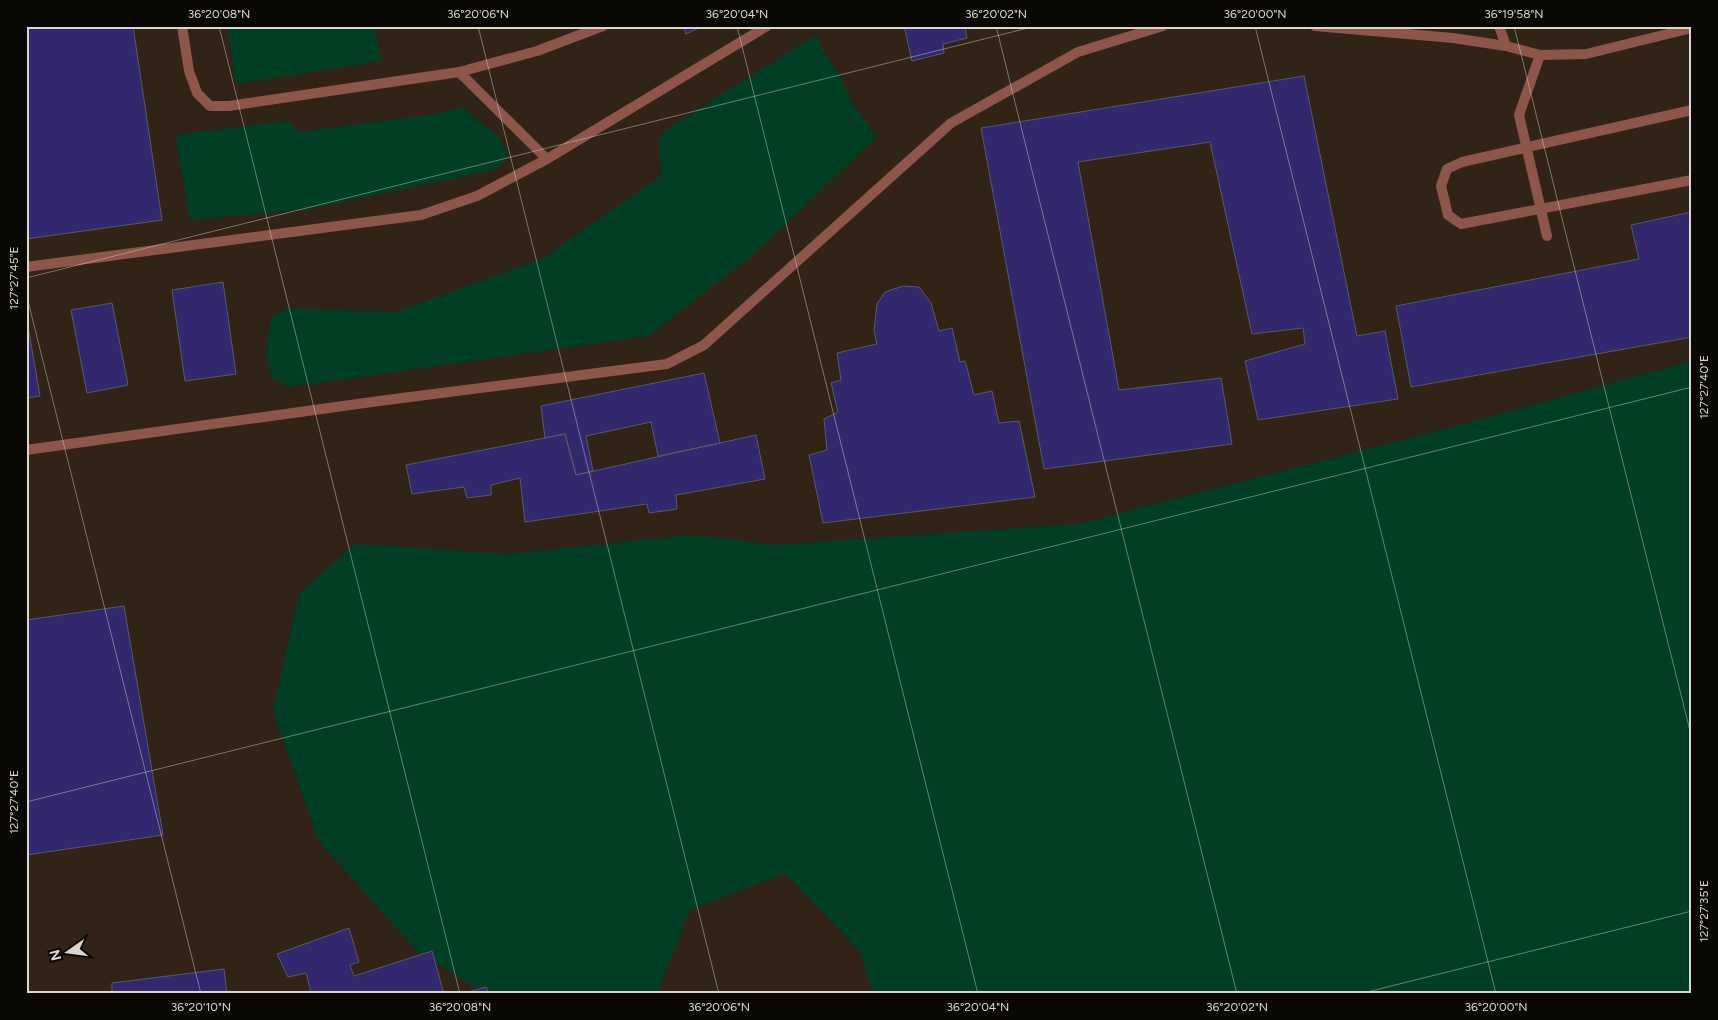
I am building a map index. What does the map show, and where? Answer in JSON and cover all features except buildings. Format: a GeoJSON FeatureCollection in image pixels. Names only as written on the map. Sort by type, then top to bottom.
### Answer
{"type":"FeatureCollection","features":[{"type":"Feature","properties":{"kind":"street"},"geometry":{"type":"LineString","coordinates":[[182,26],[189,71],[197,93],[210,106],[229,106],[460,72],[537,50],[603,26]]}},
{"type":"Feature","properties":{"kind":"street"},"geometry":{"type":"LineString","coordinates":[[26,267],[421,215],[477,196],[547,159],[767,26]]}},
{"type":"Feature","properties":{"kind":"street"},"geometry":{"type":"LineString","coordinates":[[26,450],[379,401],[667,364],[704,345],[951,123],[1078,52],[1163,26]]}},
{"type":"Feature","properties":{"kind":"street"},"geometry":{"type":"LineString","coordinates":[[1315,26],[1454,38],[1506,46],[1540,55],[1586,54],[1692,28]]}},
{"type":"Feature","properties":{"kind":"street"},"geometry":{"type":"LineString","coordinates":[[1499,26],[1506,46]]}},
{"type":"Feature","properties":{"kind":"street"},"geometry":{"type":"LineString","coordinates":[[1540,55],[1519,115],[1547,236]]}},
{"type":"Feature","properties":{"kind":"street"},"geometry":{"type":"LineString","coordinates":[[460,72],[547,159]]}},
{"type":"Feature","properties":{"kind":"street"},"geometry":{"type":"LineString","coordinates":[[1692,110],[1462,162],[1446,169],[1441,186],[1448,215],[1461,224],[1692,180]]}},
{"type":"Feature","properties":{"kind":"shaded area"},"geometry":{"type":"Polygon","coordinates":[[[26,26],[1692,26],[1692,397],[1322,994],[26,994],[26,26]]]}},
{"type":"Feature","properties":{"kind":"green space"},"geometry":{"type":"Polygon","coordinates":[[[227,26],[375,26],[381,61],[236,84],[227,26]]]}},
{"type":"Feature","properties":{"kind":"green space"},"geometry":{"type":"Polygon","coordinates":[[[816,35],[822,49],[840,76],[851,101],[877,137],[752,256],[648,336],[290,387],[272,378],[266,355],[271,318],[287,308],[395,312],[542,259],[662,175],[659,136],[679,121],[816,35]]]}},
{"type":"Feature","properties":{"kind":"green space"},"geometry":{"type":"Polygon","coordinates":[[[463,107],[499,138],[509,156],[495,170],[304,210],[190,220],[175,135],[289,121],[299,132],[436,114],[463,107]]]}},
{"type":"Feature","properties":{"kind":"green space"},"geometry":{"type":"Polygon","coordinates":[[[1692,361],[1692,994],[873,994],[860,951],[785,873],[690,910],[657,994],[485,994],[415,949],[318,840],[273,710],[299,594],[355,544],[511,554],[691,535],[777,545],[1079,524],[1464,424],[1692,361]]]}}]}
